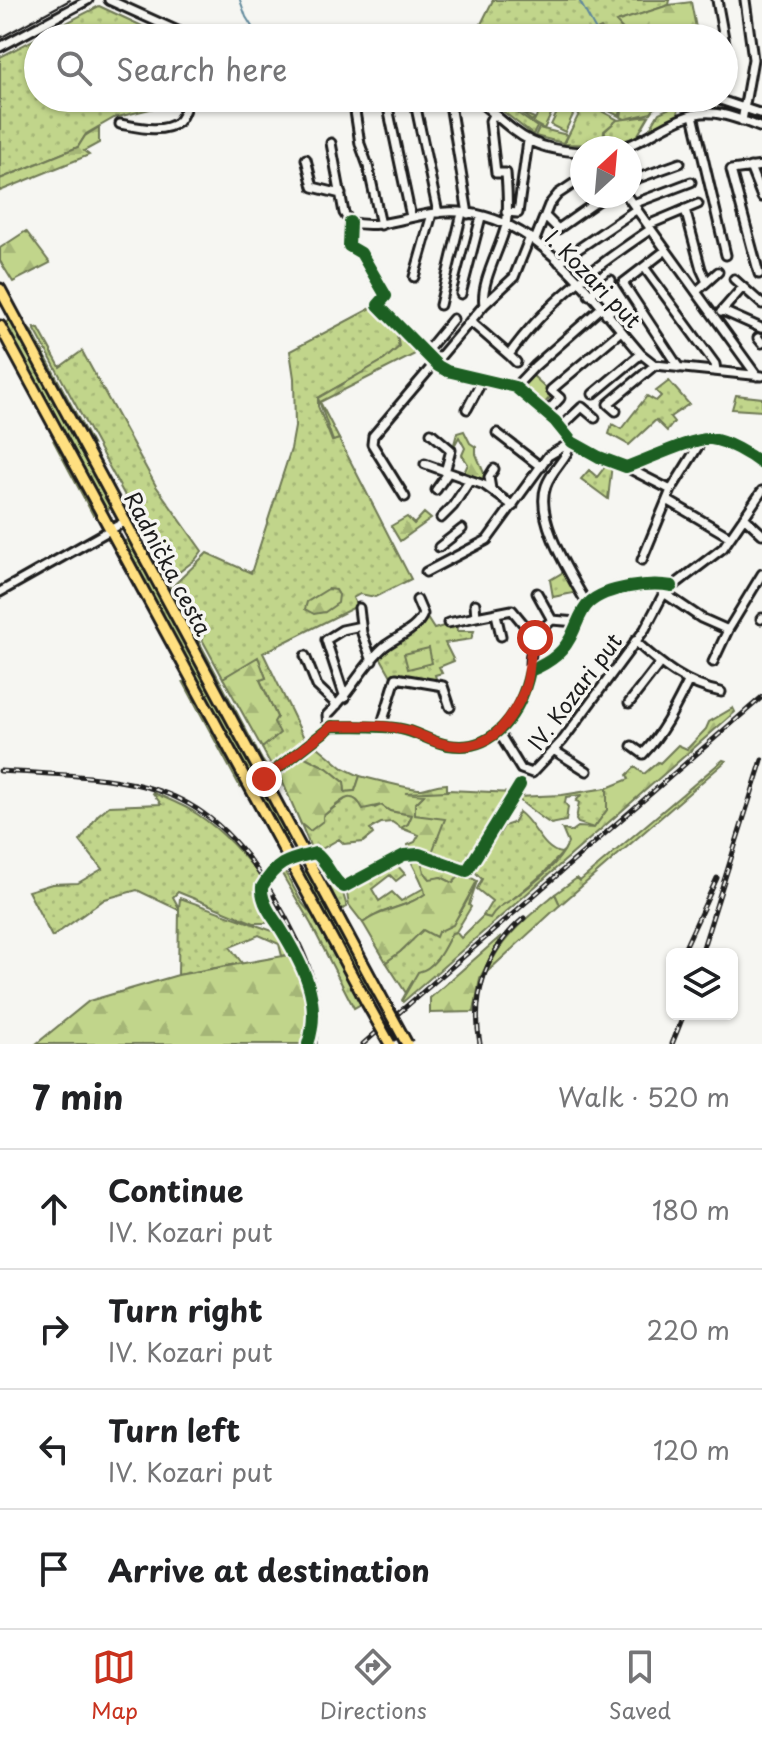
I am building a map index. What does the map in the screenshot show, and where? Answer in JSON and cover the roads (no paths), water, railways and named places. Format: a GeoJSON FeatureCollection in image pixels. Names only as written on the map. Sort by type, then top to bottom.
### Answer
{"type":"FeatureCollection","features":[{"type":"Feature","properties":{"kind":"main road","name":"Radnička cesta"},"geometry":{"type":"LineString","coordinates":[[0,289],[407,1044]]}},
{"type":"Feature","properties":{"kind":"main road","name":"Radnička cesta"},"geometry":{"type":"LineString","coordinates":[[0,326],[390,1044]]}},
{"type":"Feature","properties":{"kind":"street"},"geometry":{"type":"LineString","coordinates":[[43,24],[88,0]]}},
{"type":"Feature","properties":{"kind":"street"},"geometry":{"type":"LineString","coordinates":[[109,0],[162,24]]}},
{"type":"Feature","properties":{"kind":"street"},"geometry":{"type":"LineString","coordinates":[[717,0],[721,24]]}},
{"type":"Feature","properties":{"kind":"street"},"geometry":{"type":"LineString","coordinates":[[742,121],[753,53],[745,0]]}},
{"type":"Feature","properties":{"kind":"street"},"geometry":{"type":"LineString","coordinates":[[0,47],[24,34]]}},
{"type":"Feature","properties":{"kind":"street"},"geometry":{"type":"LineString","coordinates":[[738,105],[762,114]]}},
{"type":"Feature","properties":{"kind":"street"},"geometry":{"type":"LineString","coordinates":[[120,124],[140,128],[166,127],[178,122],[183,112]]}},
{"type":"Feature","properties":{"kind":"street"},"geometry":{"type":"LineString","coordinates":[[355,112],[381,225]]}},
{"type":"Feature","properties":{"kind":"street"},"geometry":{"type":"LineString","coordinates":[[389,112],[411,217]]}},
{"type":"Feature","properties":{"kind":"street"},"geometry":{"type":"LineString","coordinates":[[414,277],[435,213],[417,112]]}},
{"type":"Feature","properties":{"kind":"street"},"geometry":{"type":"LineString","coordinates":[[440,305],[465,214],[451,112]]}},
{"type":"Feature","properties":{"kind":"street"},"geometry":{"type":"LineString","coordinates":[[484,305],[484,291],[505,225],[506,212],[506,173],[496,173],[490,121],[494,113],[528,141],[555,150],[570,151]]}},
{"type":"Feature","properties":{"kind":"street"},"geometry":{"type":"LineString","coordinates":[[642,139],[693,115],[717,113],[762,128]]}},
{"type":"Feature","properties":{"kind":"street"},"geometry":{"type":"LineString","coordinates":[[693,115],[726,255]]}},
{"type":"Feature","properties":{"kind":"street"},"geometry":{"type":"LineString","coordinates":[[506,212],[518,213],[528,141]]}},
{"type":"Feature","properties":{"kind":"street"},"geometry":{"type":"LineString","coordinates":[[331,143],[344,213],[350,222],[349,246],[361,253],[386,296],[378,305],[435,362],[451,373],[515,387],[561,427],[572,442],[671,490]]}},
{"type":"Feature","properties":{"kind":"street"},"geometry":{"type":"LineString","coordinates":[[306,159],[313,187],[341,194]]}},
{"type":"Feature","properties":{"kind":"street"},"geometry":{"type":"LineString","coordinates":[[642,177],[680,163]]}},
{"type":"Feature","properties":{"kind":"street"},"geometry":{"type":"LineString","coordinates":[[759,274],[732,174],[733,169],[762,166]]}},
{"type":"Feature","properties":{"kind":"street"},"geometry":{"type":"LineString","coordinates":[[750,167],[762,197]]}},
{"type":"Feature","properties":{"kind":"street"},"geometry":{"type":"LineString","coordinates":[[642,203],[691,182]]}},
{"type":"Feature","properties":{"kind":"street"},"geometry":{"type":"LineString","coordinates":[[405,497],[372,440],[470,321],[514,277],[546,217],[549,205],[570,186]]}},
{"type":"Feature","properties":{"kind":"street"},"geometry":{"type":"LineString","coordinates":[[509,355],[577,281],[650,227],[698,204]]}},
{"type":"Feature","properties":{"kind":"street"},"geometry":{"type":"LineString","coordinates":[[546,217],[558,229],[588,208]]}},
{"type":"Feature","properties":{"kind":"street"},"geometry":{"type":"LineString","coordinates":[[559,262],[632,208]]}},
{"type":"Feature","properties":{"kind":"street"},"geometry":{"type":"LineString","coordinates":[[636,208],[697,291],[720,314],[760,376]]}},
{"type":"Feature","properties":{"kind":"street"},"geometry":{"type":"LineString","coordinates":[[685,209],[698,261],[707,282]]}},
{"type":"Feature","properties":{"kind":"street","name":"I. Kozari put"},"geometry":{"type":"LineString","coordinates":[[350,222],[364,226],[381,225],[435,213],[465,214],[505,225],[532,239],[559,262],[641,354],[655,365]]}},
{"type":"Feature","properties":{"kind":"street"},"geometry":{"type":"LineString","coordinates":[[461,294],[481,217]]}},
{"type":"Feature","properties":{"kind":"street"},"geometry":{"type":"LineString","coordinates":[[666,250],[623,283],[679,368]]}},
{"type":"Feature","properties":{"kind":"street"},"geometry":{"type":"LineString","coordinates":[[644,267],[715,364],[716,370]]}},
{"type":"Feature","properties":{"kind":"street"},"geometry":{"type":"LineString","coordinates":[[697,291],[718,272]]}},
{"type":"Feature","properties":{"kind":"street"},"geometry":{"type":"LineString","coordinates":[[734,279],[762,304]]}},
{"type":"Feature","properties":{"kind":"street"},"geometry":{"type":"LineString","coordinates":[[589,295],[611,280]]}},
{"type":"Feature","properties":{"kind":"street"},"geometry":{"type":"LineString","coordinates":[[720,314],[742,288]]}},
{"type":"Feature","properties":{"kind":"street"},"geometry":{"type":"LineString","coordinates":[[515,387],[544,357],[604,311],[617,306]]}},
{"type":"Feature","properties":{"kind":"street"},"geometry":{"type":"LineString","coordinates":[[720,314],[761,328]]}},
{"type":"Feature","properties":{"kind":"street"},"geometry":{"type":"LineString","coordinates":[[426,352],[453,319]]}},
{"type":"Feature","properties":{"kind":"street"},"geometry":{"type":"LineString","coordinates":[[470,321],[516,362]]}},
{"type":"Feature","properties":{"kind":"street"},"geometry":{"type":"LineString","coordinates":[[546,413],[560,398],[551,390],[621,331]]}},
{"type":"Feature","properties":{"kind":"street"},"geometry":{"type":"LineString","coordinates":[[593,394],[641,354]]}},
{"type":"Feature","properties":{"kind":"street"},"geometry":{"type":"LineString","coordinates":[[616,411],[608,404],[655,365],[760,376]]}},
{"type":"Feature","properties":{"kind":"street"},"geometry":{"type":"LineString","coordinates":[[467,409],[483,379]]}},
{"type":"Feature","properties":{"kind":"street"},"geometry":{"type":"LineString","coordinates":[[561,427],[582,407],[595,418]]}},
{"type":"Feature","properties":{"kind":"street"},"geometry":{"type":"LineString","coordinates":[[431,433],[451,450],[446,473],[436,490]]}},
{"type":"Feature","properties":{"kind":"street"},"geometry":{"type":"LineString","coordinates":[[497,433],[541,467]]}},
{"type":"Feature","properties":{"kind":"street"},"geometry":{"type":"LineString","coordinates":[[626,467],[702,440],[715,440],[762,464]]}},
{"type":"Feature","properties":{"kind":"street"},"geometry":{"type":"LineString","coordinates":[[642,560],[671,490],[702,440]]}},
{"type":"Feature","properties":{"kind":"street"},"geometry":{"type":"LineString","coordinates":[[426,572],[487,540],[548,456],[572,442]]}},
{"type":"Feature","properties":{"kind":"street"},"geometry":{"type":"LineString","coordinates":[[572,442],[548,482],[545,515],[587,604]]}},
{"type":"Feature","properties":{"kind":"street"},"geometry":{"type":"LineString","coordinates":[[425,464],[491,489],[513,506]]}},
{"type":"Feature","properties":{"kind":"street"},"geometry":{"type":"LineString","coordinates":[[491,489],[489,477],[494,469]]}},
{"type":"Feature","properties":{"kind":"street"},"geometry":{"type":"LineString","coordinates":[[441,518],[470,480]]}},
{"type":"Feature","properties":{"kind":"street","name":"IV. Kozari put"},"geometry":{"type":"LineString","coordinates":[[499,733],[521,769],[532,773],[555,751],[645,629],[664,593],[707,562],[730,537],[762,491]]}},
{"type":"Feature","properties":{"kind":"street"},"geometry":{"type":"LineString","coordinates":[[667,500],[730,537]]}},
{"type":"Feature","properties":{"kind":"street"},"geometry":{"type":"LineString","coordinates":[[744,517],[762,534]]}},
{"type":"Feature","properties":{"kind":"street"},"geometry":{"type":"LineString","coordinates":[[0,592],[126,521]]}},
{"type":"Feature","properties":{"kind":"street"},"geometry":{"type":"LineString","coordinates":[[450,560],[442,546],[462,529]]}},
{"type":"Feature","properties":{"kind":"street"},"geometry":{"type":"LineString","coordinates":[[713,662],[728,630],[762,574]]}},
{"type":"Feature","properties":{"kind":"street","name":"IV. Kozari put"},"geometry":{"type":"LineString","coordinates":[[328,727],[381,727],[404,730],[444,744],[480,744],[499,733],[524,691],[530,671],[555,658],[570,638],[587,604],[596,598],[644,583],[672,586]]}},
{"type":"Feature","properties":{"kind":"street"},"geometry":{"type":"LineString","coordinates":[[537,593],[552,620]]}},
{"type":"Feature","properties":{"kind":"street"},"geometry":{"type":"LineString","coordinates":[[664,593],[701,618],[728,630]]}},
{"type":"Feature","properties":{"kind":"street"},"geometry":{"type":"LineString","coordinates":[[264,779],[328,727],[326,717],[345,698],[372,661],[420,621],[423,614],[417,600]]}},
{"type":"Feature","properties":{"kind":"street"},"geometry":{"type":"LineString","coordinates":[[475,604],[476,617]]}},
{"type":"Feature","properties":{"kind":"street"},"geometry":{"type":"LineString","coordinates":[[359,608],[372,661]]}},
{"type":"Feature","properties":{"kind":"street"},"geometry":{"type":"LineString","coordinates":[[448,623],[514,611],[535,638]]}},
{"type":"Feature","properties":{"kind":"street"},"geometry":{"type":"LineString","coordinates":[[496,614],[501,636]]}},
{"type":"Feature","properties":{"kind":"street"},"geometry":{"type":"LineString","coordinates":[[552,620],[577,622]]}},
{"type":"Feature","properties":{"kind":"street"},"geometry":{"type":"LineString","coordinates":[[530,671],[529,658],[535,638],[552,620]]}},
{"type":"Feature","properties":{"kind":"street"},"geometry":{"type":"LineString","coordinates":[[345,698],[326,640],[342,630],[361,626]]}},
{"type":"Feature","properties":{"kind":"street"},"geometry":{"type":"LineString","coordinates":[[635,641],[688,682],[721,692]]}},
{"type":"Feature","properties":{"kind":"street"},"geometry":{"type":"LineString","coordinates":[[305,656],[317,686],[337,705]]}},
{"type":"Feature","properties":{"kind":"street"},"geometry":{"type":"LineString","coordinates":[[629,703],[660,663]]}},
{"type":"Feature","properties":{"kind":"street"},"geometry":{"type":"LineString","coordinates":[[381,727],[396,678],[443,686],[450,707]]}},
{"type":"Feature","properties":{"kind":"street"},"geometry":{"type":"LineString","coordinates":[[632,746],[643,754],[647,750],[660,735],[688,682]]}},
{"type":"Feature","properties":{"kind":"street"},"geometry":{"type":"LineString","coordinates":[[555,751],[587,771]]}},
{"type":"Feature","properties":{"kind":"street"},"geometry":{"type":"LineString","coordinates":[[520,785],[521,769]]}},
{"type":"Feature","properties":{"kind":"street"},"geometry":{"type":"LineString","coordinates":[[308,1044],[313,1017],[309,982],[302,964],[268,909],[261,890],[272,872],[281,863],[318,853],[338,884],[344,887],[404,855],[419,854],[467,871],[520,785],[532,773]]}},
{"type":"Feature","properties":{"kind":"waterway"},"geometry":{"type":"LineString","coordinates":[[240,0],[250,24]]}},
{"type":"Feature","properties":{"kind":"waterway"},"geometry":{"type":"LineString","coordinates":[[579,0],[592,24]]}},
{"type":"Feature","properties":{"kind":"tram line"},"geometry":{"type":"LineString","coordinates":[[26,24],[70,0]]}},
{"type":"Feature","properties":{"kind":"tram line"},"geometry":{"type":"LineString","coordinates":[[0,38],[24,25]]}},
{"type":"Feature","properties":{"kind":"railway"},"geometry":{"type":"LineString","coordinates":[[363,1044],[762,697]]}},
{"type":"Feature","properties":{"kind":"railway"},"geometry":{"type":"LineString","coordinates":[[703,948],[762,760]]}},
{"type":"Feature","properties":{"kind":"railway"},"geometry":{"type":"LineString","coordinates":[[0,771],[95,777],[134,784],[169,794],[200,811],[229,836],[257,870],[301,947],[316,992],[315,1044]]}},
{"type":"Feature","properties":{"kind":"railway"},"geometry":{"type":"LineString","coordinates":[[685,948],[717,878]]}},
{"type":"Feature","properties":{"kind":"railway"},"geometry":{"type":"LineString","coordinates":[[480,1044],[478,1008],[484,975],[500,944],[524,918]]}},
{"type":"Feature","properties":{"kind":"railway"},"geometry":{"type":"LineString","coordinates":[[672,1044],[682,1020]]}}]}
